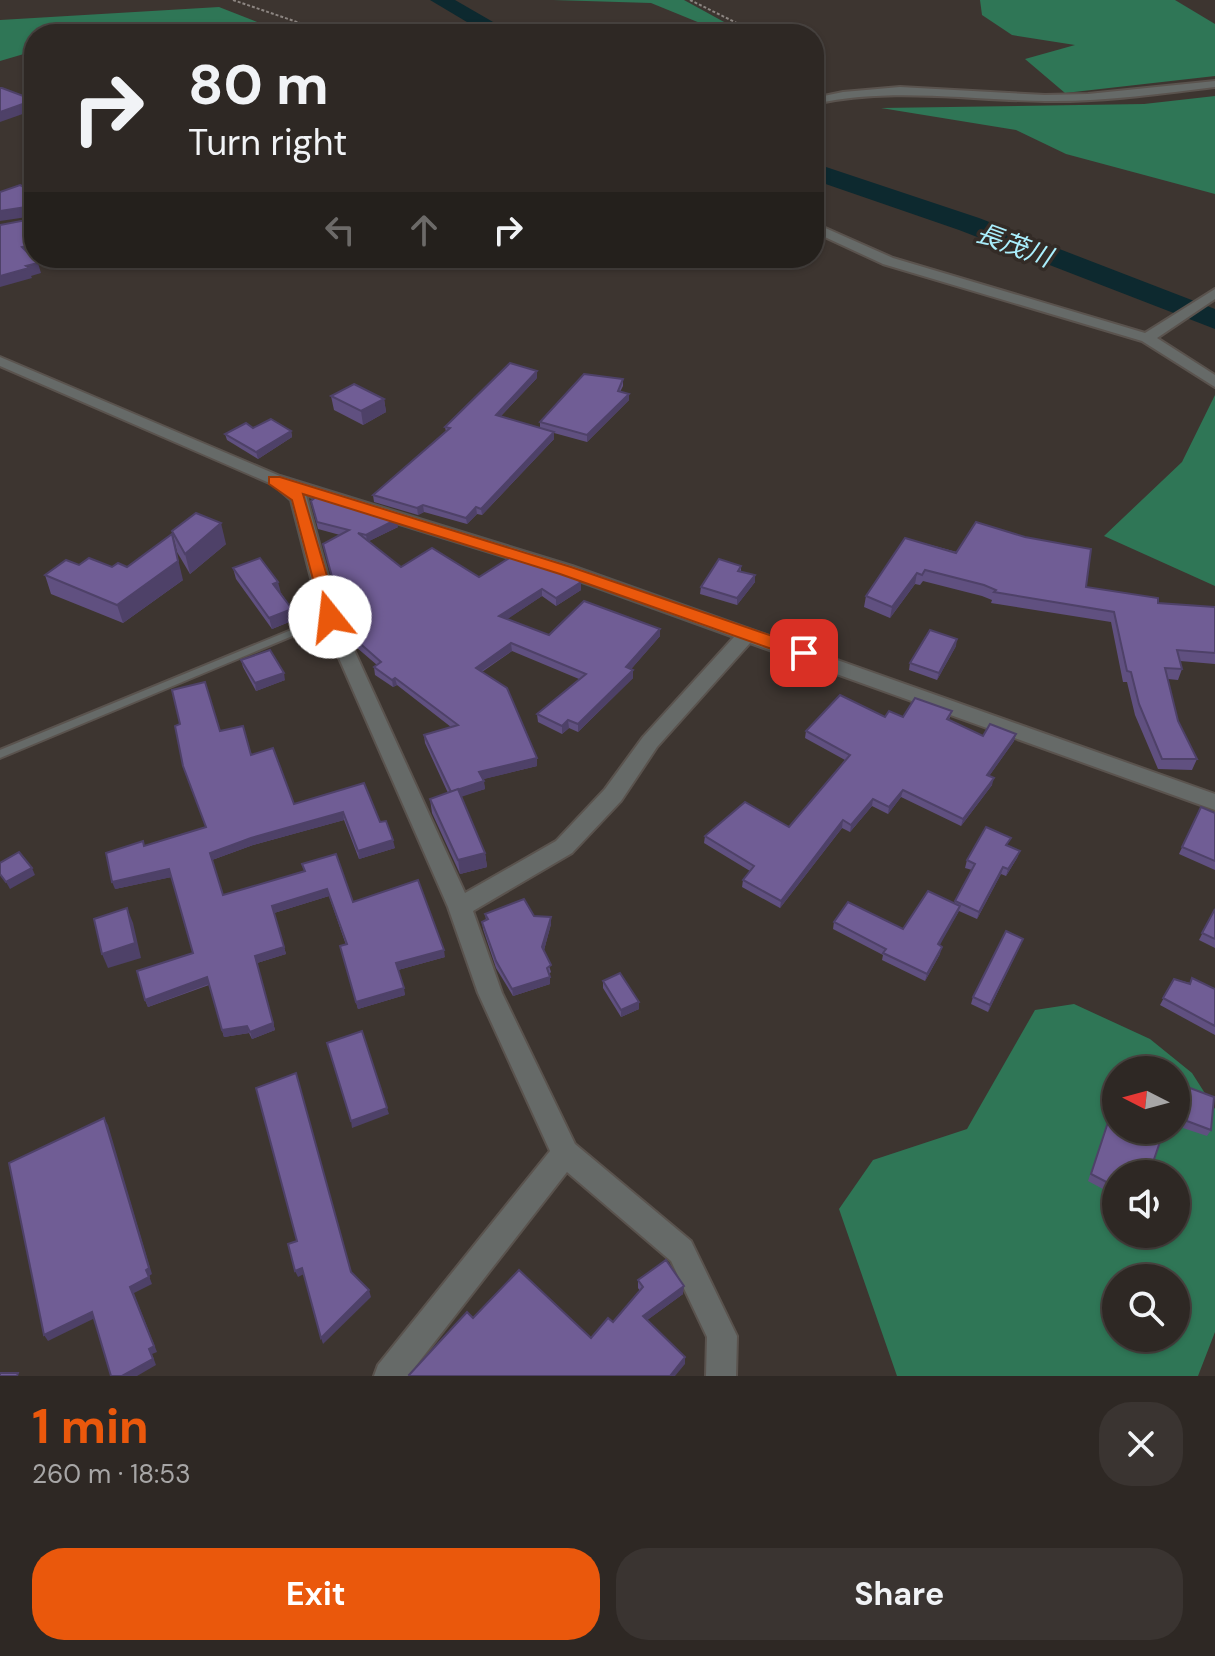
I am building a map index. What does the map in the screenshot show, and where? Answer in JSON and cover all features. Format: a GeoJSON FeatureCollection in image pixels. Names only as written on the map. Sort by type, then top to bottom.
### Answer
{"type":"FeatureCollection","features":[{"type":"Feature","properties":{"kind":"street"},"geometry":{"type":"LineString","coordinates":[[824,97],[888,89],[1045,98],[1099,97],[1215,84]]}},
{"type":"Feature","properties":{"kind":"street"},"geometry":{"type":"LineString","coordinates":[[824,232],[888,261],[1147,338],[1215,382]]}},
{"type":"Feature","properties":{"kind":"street"},"geometry":{"type":"LineString","coordinates":[[1147,338],[1215,293]]}},
{"type":"Feature","properties":{"kind":"street"},"geometry":{"type":"LineString","coordinates":[[0,361],[274,480],[566,570],[1215,802]]}},
{"type":"Feature","properties":{"kind":"street"},"geometry":{"type":"LineString","coordinates":[[274,480],[299,498],[330,617],[460,907],[490,993],[565,1153],[681,1251],[722,1336],[721,1376]]}},
{"type":"Feature","properties":{"kind":"street"},"geometry":{"type":"LineString","coordinates":[[460,907],[564,847],[613,795],[650,742],[748,633]]}},
{"type":"Feature","properties":{"kind":"street"},"geometry":{"type":"LineString","coordinates":[[389,1376],[565,1153]]}},
{"type":"Feature","properties":{"kind":"lane"},"geometry":{"type":"LineString","coordinates":[[0,754],[330,617]]}},
{"type":"Feature","properties":{"kind":"path"},"geometry":{"type":"LineString","coordinates":[[233,0],[303,24]]}},
{"type":"Feature","properties":{"kind":"path"},"geometry":{"type":"LineString","coordinates":[[239,2],[249,0]]}},
{"type":"Feature","properties":{"kind":"path"},"geometry":{"type":"LineString","coordinates":[[690,0],[739,24]]}},
{"type":"Feature","properties":{"kind":"green space"},"geometry":{"type":"Polygon","coordinates":[[[553,0],[684,0],[728,24],[702,24],[651,3],[553,0]]]}},
{"type":"Feature","properties":{"kind":"green space"},"geometry":{"type":"Polygon","coordinates":[[[980,0],[1175,0],[1215,24],[1215,76],[1065,93],[1025,59],[1075,45],[1012,35],[982,15],[980,0]]]}},
{"type":"Feature","properties":{"kind":"green space"},"geometry":{"type":"Polygon","coordinates":[[[219,7],[262,24],[24,24],[24,54],[0,61],[0,20],[219,7]]]}},
{"type":"Feature","properties":{"kind":"green space"},"geometry":{"type":"Polygon","coordinates":[[[1215,96],[1215,194],[1066,154],[1016,130],[881,108],[1144,104],[1215,96]]]}},
{"type":"Feature","properties":{"kind":"green space"},"geometry":{"type":"Polygon","coordinates":[[[1215,395],[1215,586],[1104,536],[1182,462],[1215,395]]]}},
{"type":"Feature","properties":{"kind":"green space"},"geometry":{"type":"Polygon","coordinates":[[[1074,1004],[1150,1039],[1171,1056],[1102,1056],[1102,1144],[1190,1144],[1190,1071],[1192,1073],[1215,1109],[1215,1332],[1198,1376],[897,1376],[839,1209],[873,1160],[967,1129],[1035,1010],[1074,1004]]]}},
{"type":"Feature","properties":{"kind":"building"},"geometry":{"type":"Polygon","coordinates":[[[0,88],[24,96],[24,104],[0,112],[0,88]]]}},
{"type":"Feature","properties":{"kind":"building"},"geometry":{"type":"Polygon","coordinates":[[[20,185],[24,187],[24,207],[0,211],[0,192],[20,185]]]}},
{"type":"Feature","properties":{"kind":"building"},"geometry":{"type":"Polygon","coordinates":[[[24,220],[24,268],[29,268],[0,276],[0,225],[24,220]]]}},
{"type":"Feature","properties":{"kind":"building"},"geometry":{"type":"Polygon","coordinates":[[[510,363],[537,371],[496,415],[554,432],[481,509],[476,507],[466,518],[373,495],[450,428],[445,427],[510,363]]]}},
{"type":"Feature","properties":{"kind":"building"},"geometry":{"type":"Polygon","coordinates":[[[584,374],[623,379],[618,391],[629,394],[587,435],[540,422],[584,374]]]}},
{"type":"Feature","properties":{"kind":"building"},"geometry":{"type":"Polygon","coordinates":[[[354,384],[384,399],[361,411],[331,396],[354,384]]]}},
{"type":"Feature","properties":{"kind":"building"},"geometry":{"type":"Polygon","coordinates":[[[271,419],[291,431],[256,452],[225,434],[246,423],[253,428],[271,419]]]}},
{"type":"Feature","properties":{"kind":"building"},"geometry":{"type":"Polygon","coordinates":[[[318,495],[397,519],[366,535],[358,533],[401,567],[432,548],[479,577],[514,555],[568,572],[581,582],[556,598],[542,589],[499,616],[549,635],[584,601],[660,629],[626,667],[633,670],[578,724],[568,720],[562,726],[537,714],[586,674],[511,643],[476,668],[507,688],[537,758],[479,772],[484,781],[451,792],[424,735],[458,725],[395,678],[392,680],[374,667],[381,662],[355,639],[357,635],[348,624],[353,621],[339,602],[323,544],[349,530],[317,522],[311,501],[318,495]]]}},
{"type":"Feature","properties":{"kind":"building"},"geometry":{"type":"Polygon","coordinates":[[[196,513],[221,523],[185,554],[172,531],[196,513]]]}},
{"type":"Feature","properties":{"kind":"building"},"geometry":{"type":"Polygon","coordinates":[[[976,522],[1025,537],[1091,549],[1086,587],[1158,598],[1158,603],[1215,607],[1215,653],[1177,650],[1182,669],[1165,668],[1178,721],[1197,759],[1162,759],[1139,704],[1131,672],[1127,671],[1114,612],[994,592],[996,590],[984,585],[925,570],[922,575],[917,573],[892,607],[866,596],[905,538],[956,553],[976,522]]]}},
{"type":"Feature","properties":{"kind":"building"},"geometry":{"type":"Polygon","coordinates":[[[172,534],[178,561],[117,605],[45,575],[66,560],[79,565],[89,558],[112,567],[118,563],[127,567],[172,534]]]}},
{"type":"Feature","properties":{"kind":"building"},"geometry":{"type":"Polygon","coordinates":[[[260,558],[278,582],[273,584],[292,609],[269,618],[233,568],[260,558]]]}},
{"type":"Feature","properties":{"kind":"building"},"geometry":{"type":"Polygon","coordinates":[[[719,559],[741,566],[738,571],[755,575],[737,598],[701,587],[719,559]]]}},
{"type":"Feature","properties":{"kind":"building"},"geometry":{"type":"Polygon","coordinates":[[[930,630],[957,639],[939,673],[910,663],[930,630]]]}},
{"type":"Feature","properties":{"kind":"building"},"geometry":{"type":"Polygon","coordinates":[[[270,650],[284,673],[255,683],[241,660],[270,650]]]}},
{"type":"Feature","properties":{"kind":"building"},"geometry":{"type":"Polygon","coordinates":[[[205,682],[220,731],[243,726],[251,755],[273,748],[294,804],[364,783],[380,822],[386,821],[393,840],[358,851],[343,812],[251,838],[210,853],[223,895],[305,871],[302,864],[336,854],[353,902],[418,880],[444,950],[396,963],[404,988],[356,1002],[340,946],[347,944],[327,889],[272,906],[284,947],[255,956],[273,1023],[250,1032],[247,1026],[222,1030],[207,977],[145,1000],[137,971],[193,953],[169,869],[112,882],[106,853],[143,841],[144,846],[206,827],[183,766],[175,726],[180,724],[172,690],[205,682]]]}},
{"type":"Feature","properties":{"kind":"building"},"geometry":{"type":"Polygon","coordinates":[[[840,695],[885,717],[889,711],[903,717],[915,698],[952,711],[947,719],[983,736],[990,724],[1016,734],[987,775],[994,778],[963,819],[903,790],[889,807],[873,799],[851,825],[843,820],[781,901],[743,880],[754,866],[705,836],[745,802],[789,827],[850,755],[806,731],[840,695]]]}},
{"type":"Feature","properties":{"kind":"building"},"geometry":{"type":"Polygon","coordinates":[[[458,789],[485,853],[458,860],[430,799],[458,789]]]}},
{"type":"Feature","properties":{"kind":"building"},"geometry":{"type":"Polygon","coordinates":[[[1201,807],[1215,813],[1215,861],[1182,847],[1201,807]]]}},
{"type":"Feature","properties":{"kind":"building"},"geometry":{"type":"Polygon","coordinates":[[[986,827],[1011,838],[1006,845],[1020,851],[1008,869],[1003,867],[979,912],[955,901],[975,864],[967,860],[986,827]]]}},
{"type":"Feature","properties":{"kind":"building"},"geometry":{"type":"Polygon","coordinates":[[[19,852],[32,868],[6,882],[0,874],[0,863],[19,852]]]}},
{"type":"Feature","properties":{"kind":"building"},"geometry":{"type":"Polygon","coordinates":[[[928,891],[960,906],[938,944],[942,947],[927,974],[883,953],[886,949],[834,922],[848,902],[903,929],[928,891]]]}},
{"type":"Feature","properties":{"kind":"building"},"geometry":{"type":"Polygon","coordinates":[[[524,899],[534,916],[551,917],[542,947],[551,965],[547,968],[550,977],[512,989],[496,961],[482,922],[488,919],[485,914],[524,899]]]}},
{"type":"Feature","properties":{"kind":"building"},"geometry":{"type":"Polygon","coordinates":[[[127,908],[135,943],[102,954],[94,919],[127,908]]]}},
{"type":"Feature","properties":{"kind":"building"},"geometry":{"type":"Polygon","coordinates":[[[1215,909],[1215,939],[1202,933],[1215,909]]]}},
{"type":"Feature","properties":{"kind":"building"},"geometry":{"type":"Polygon","coordinates":[[[1006,931],[1023,939],[990,1005],[973,997],[1006,931]]]}},
{"type":"Feature","properties":{"kind":"building"},"geometry":{"type":"Polygon","coordinates":[[[620,973],[639,1002],[621,1010],[603,981],[620,973]]]}},
{"type":"Feature","properties":{"kind":"building"},"geometry":{"type":"Polygon","coordinates":[[[1192,978],[1215,989],[1215,1026],[1163,998],[1174,979],[1190,984],[1192,978]]]}},
{"type":"Feature","properties":{"kind":"building"},"geometry":{"type":"Polygon","coordinates":[[[362,1031],[387,1108],[351,1121],[327,1043],[362,1031]]]}},
{"type":"Feature","properties":{"kind":"building"},"geometry":{"type":"Polygon","coordinates":[[[296,1073],[351,1272],[369,1290],[321,1338],[302,1268],[295,1271],[288,1244],[297,1241],[256,1088],[296,1073]]]}},
{"type":"Feature","properties":{"kind":"building"},"geometry":{"type":"Polygon","coordinates":[[[1190,1088],[1214,1097],[1211,1130],[1190,1122],[1190,1088]]]}},
{"type":"Feature","properties":{"kind":"building"},"geometry":{"type":"Polygon","coordinates":[[[104,1118],[149,1268],[146,1270],[149,1277],[130,1287],[154,1346],[149,1349],[153,1359],[122,1376],[111,1376],[92,1312],[44,1335],[9,1163],[104,1118]]]}},
{"type":"Feature","properties":{"kind":"building"},"geometry":{"type":"Polygon","coordinates":[[[1102,1141],[1102,1144],[1159,1144],[1154,1160],[1102,1160],[1102,1180],[1091,1174],[1102,1141]]]}},
{"type":"Feature","properties":{"kind":"building"},"geometry":{"type":"Polygon","coordinates":[[[666,1260],[684,1286],[643,1316],[685,1357],[670,1376],[409,1375],[467,1312],[473,1318],[519,1270],[591,1338],[608,1318],[613,1322],[643,1287],[638,1280],[666,1260]]]}},
{"type":"Feature","properties":{"kind":"building"},"geometry":{"type":"Polygon","coordinates":[[[0,1373],[18,1373],[17,1376],[0,1376],[0,1373]]]}},
{"type":"Feature","properties":{"kind":"waterway","name":"長茂川"},"geometry":{"type":"LineString","coordinates":[[440,0],[484,24]]}},
{"type":"Feature","properties":{"kind":"waterway","name":"長茂川"},"geometry":{"type":"LineString","coordinates":[[824,174],[969,224],[1215,320]]}},
{"type":"Feature","properties":{"kind":"route"},"geometry":{"type":"LineString","coordinates":[[330,617],[299,498],[274,480],[566,570],[804,653]]}}]}
